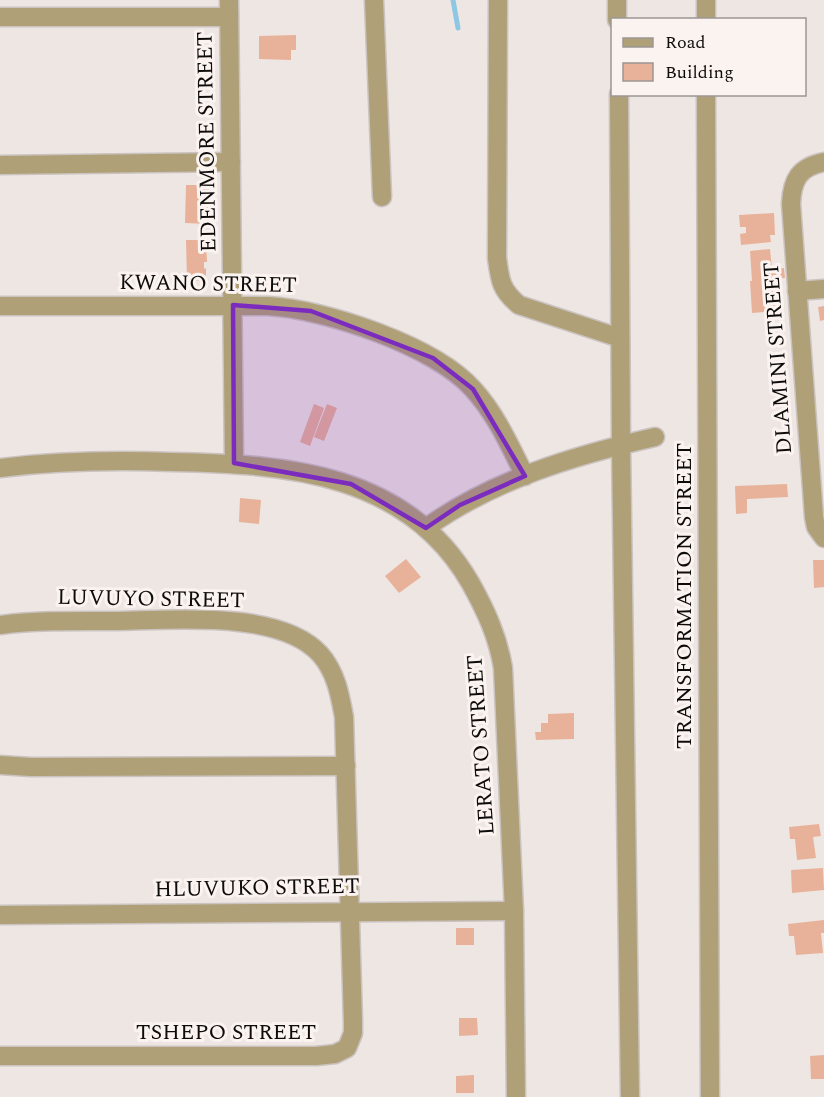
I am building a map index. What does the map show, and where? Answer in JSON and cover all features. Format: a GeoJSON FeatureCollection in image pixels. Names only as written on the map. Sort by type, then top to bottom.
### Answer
{"type":"FeatureCollection","features":[{"type":"Feature","properties":{"kind":"street"},"geometry":{"type":"LineString","coordinates":[[374,0],[382,197]]}},
{"type":"Feature","properties":{"kind":"street"},"geometry":{"type":"LineString","coordinates":[[498,0],[497,258],[500,281],[507,294],[519,305],[620,338]]}},
{"type":"Feature","properties":{"kind":"street"},"geometry":{"type":"LineString","coordinates":[[617,0],[617,18]]}},
{"type":"Feature","properties":{"kind":"street"},"geometry":{"type":"LineString","coordinates":[[706,0],[706,18]]}},
{"type":"Feature","properties":{"kind":"street"},"geometry":{"type":"LineString","coordinates":[[0,17],[229,8]]}},
{"type":"Feature","properties":{"kind":"street","name":"EDENMORE STREET"},"geometry":{"type":"LineString","coordinates":[[229,8],[234,463]]}},
{"type":"Feature","properties":{"kind":"street"},"geometry":{"type":"LineString","coordinates":[[619,96],[621,445],[630,1097]]}},
{"type":"Feature","properties":{"kind":"street","name":"TRANSFORMATION STREET"},"geometry":{"type":"LineString","coordinates":[[706,96],[710,1097]]}},
{"type":"Feature","properties":{"kind":"street"},"geometry":{"type":"LineString","coordinates":[[0,165],[231,162]]}},
{"type":"Feature","properties":{"kind":"street","name":"DLAMINI STREET"},"geometry":{"type":"LineString","coordinates":[[824,162],[798,173],[794,180],[791,204],[814,517],[816,527],[824,538]]}},
{"type":"Feature","properties":{"kind":"street"},"geometry":{"type":"LineString","coordinates":[[797,291],[824,289]]}},
{"type":"Feature","properties":{"kind":"street","name":"KWANO STREET"},"geometry":{"type":"LineString","coordinates":[[0,306],[233,305],[291,307],[333,317],[408,345],[456,373],[473,388],[489,410],[525,476]]}},
{"type":"Feature","properties":{"kind":"street"},"geometry":{"type":"LineString","coordinates":[[426,528],[460,505],[525,476],[621,445],[655,437]]}},
{"type":"Feature","properties":{"kind":"street","name":"LERATO STREET"},"geometry":{"type":"LineString","coordinates":[[0,468],[121,461],[234,463],[297,470],[351,484],[374,494],[426,528],[450,553],[465,573],[492,625],[500,647],[506,688],[514,911],[516,1097]]}},
{"type":"Feature","properties":{"kind":"street","name":"LUVUYO STREET"},"geometry":{"type":"LineString","coordinates":[[0,625],[197,619],[251,624],[288,633],[320,654],[333,673],[344,717],[349,911]]}},
{"type":"Feature","properties":{"kind":"street"},"geometry":{"type":"LineString","coordinates":[[0,765],[31,767],[346,766]]}},
{"type":"Feature","properties":{"kind":"street","name":"TSHEPO STREET"},"geometry":{"type":"LineString","coordinates":[[0,1056],[316,1056],[343,1052],[350,1042],[353,1022],[349,911]]}},
{"type":"Feature","properties":{"kind":"street","name":"HLUVUKO STREET"},"geometry":{"type":"LineString","coordinates":[[0,915],[514,911]]}},
{"type":"Feature","properties":{"kind":"highlighted area"},"geometry":{"type":"Polygon","coordinates":[[[233,305],[311,311],[433,358],[473,389],[525,476],[460,505],[426,528],[351,484],[234,463],[233,305]]]}},
{"type":"Feature","properties":{"kind":"building"},"geometry":{"type":"Polygon","coordinates":[[[296,35],[296,50],[291,50],[291,60],[259,59],[259,36],[296,35]]]}},
{"type":"Feature","properties":{"kind":"building"},"geometry":{"type":"Polygon","coordinates":[[[186,185],[209,185],[208,224],[185,223],[186,185]]]}},
{"type":"Feature","properties":{"kind":"building"},"geometry":{"type":"Polygon","coordinates":[[[774,213],[775,235],[770,235],[771,242],[741,245],[740,234],[746,233],[746,227],[740,227],[739,215],[774,213]]]}},
{"type":"Feature","properties":{"kind":"building"},"geometry":{"type":"Polygon","coordinates":[[[186,240],[206,240],[207,262],[204,262],[204,269],[206,268],[206,280],[187,281],[186,240]]]}},
{"type":"Feature","properties":{"kind":"building"},"geometry":{"type":"Polygon","coordinates":[[[770,249],[772,269],[784,268],[785,278],[760,280],[781,280],[781,290],[778,290],[778,298],[774,298],[775,311],[752,313],[750,251],[770,249]]]}},
{"type":"Feature","properties":{"kind":"building"},"geometry":{"type":"Polygon","coordinates":[[[824,306],[824,320],[820,321],[818,307],[824,306]]]}},
{"type":"Feature","properties":{"kind":"building"},"geometry":{"type":"Polygon","coordinates":[[[314,404],[324,408],[310,446],[300,442],[314,404]]]}},
{"type":"Feature","properties":{"kind":"building"},"geometry":{"type":"Polygon","coordinates":[[[327,404],[337,408],[324,441],[314,437],[327,404]]]}},
{"type":"Feature","properties":{"kind":"building"},"geometry":{"type":"Polygon","coordinates":[[[787,484],[788,497],[747,499],[747,513],[736,514],[735,486],[787,484]]]}},
{"type":"Feature","properties":{"kind":"building"},"geometry":{"type":"Polygon","coordinates":[[[240,498],[261,500],[259,524],[239,522],[240,498]]]}},
{"type":"Feature","properties":{"kind":"building"},"geometry":{"type":"Polygon","coordinates":[[[406,559],[421,577],[399,593],[385,576],[406,559]]]}},
{"type":"Feature","properties":{"kind":"building"},"geometry":{"type":"Polygon","coordinates":[[[813,560],[824,560],[824,587],[814,588],[813,560]]]}},
{"type":"Feature","properties":{"kind":"building"},"geometry":{"type":"Polygon","coordinates":[[[574,713],[574,739],[536,740],[535,732],[541,732],[541,723],[548,723],[548,714],[574,713]]]}},
{"type":"Feature","properties":{"kind":"building"},"geometry":{"type":"Polygon","coordinates":[[[819,824],[821,836],[813,837],[816,858],[797,860],[795,839],[790,839],[789,827],[819,824]]]}},
{"type":"Feature","properties":{"kind":"building"},"geometry":{"type":"Polygon","coordinates":[[[823,868],[824,890],[792,893],[791,870],[823,868]]]}},
{"type":"Feature","properties":{"kind":"building"},"geometry":{"type":"Polygon","coordinates":[[[824,920],[824,933],[821,933],[823,953],[796,955],[794,936],[789,936],[788,924],[824,920]]]}},
{"type":"Feature","properties":{"kind":"building"},"geometry":{"type":"Polygon","coordinates":[[[456,928],[474,928],[474,945],[456,945],[456,928]]]}},
{"type":"Feature","properties":{"kind":"building"},"geometry":{"type":"Polygon","coordinates":[[[459,1018],[477,1018],[478,1035],[459,1036],[459,1018]]]}},
{"type":"Feature","properties":{"kind":"building"},"geometry":{"type":"Polygon","coordinates":[[[824,1055],[824,1079],[811,1079],[810,1056],[824,1055]]]}},
{"type":"Feature","properties":{"kind":"building"},"geometry":{"type":"Polygon","coordinates":[[[474,1075],[474,1093],[456,1093],[456,1076],[474,1075]]]}},
{"type":"Feature","properties":{"kind":"waterway"},"geometry":{"type":"LineString","coordinates":[[453,0],[458,28]]}}]}
